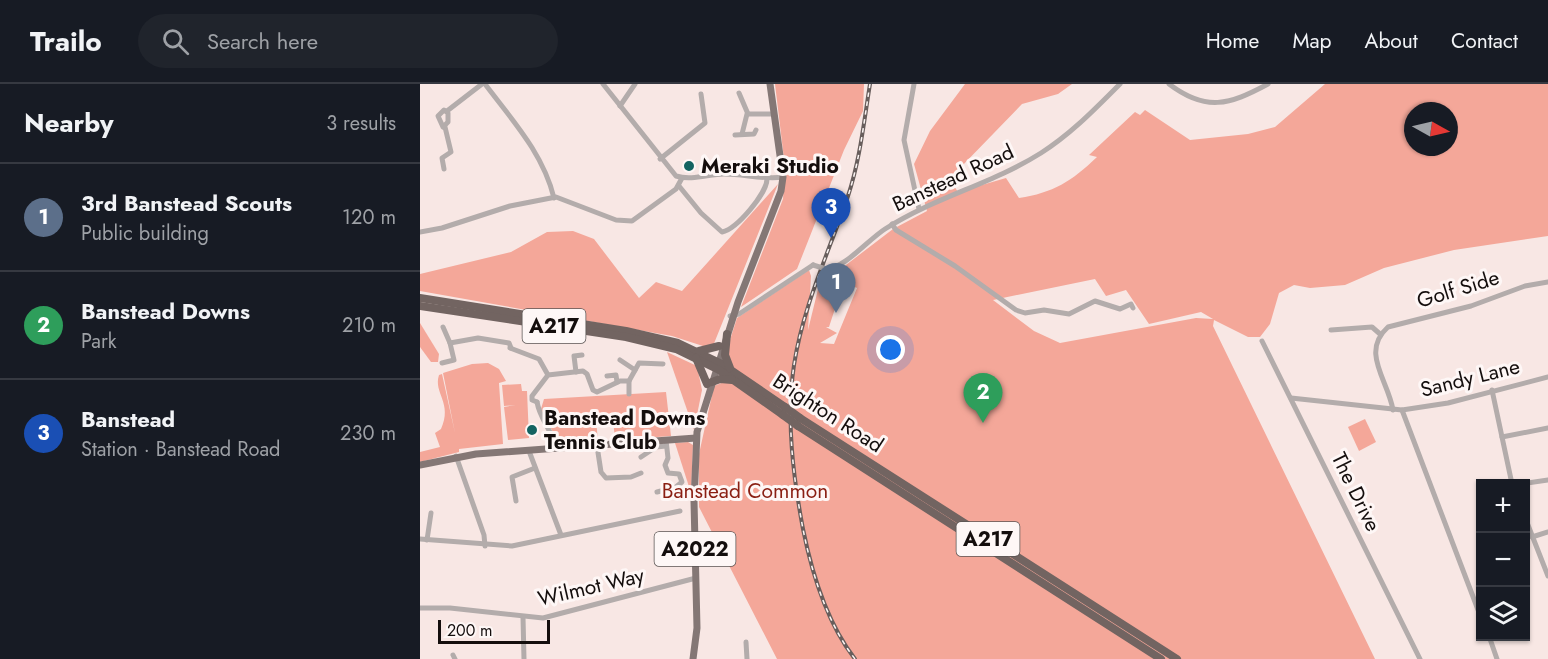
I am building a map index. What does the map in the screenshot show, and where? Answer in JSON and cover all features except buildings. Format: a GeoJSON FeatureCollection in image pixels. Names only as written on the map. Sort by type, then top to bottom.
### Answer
{"type":"FeatureCollection","features":[{"type":"Feature","properties":{"kind":"highway","name":"Brighton Road"},"geometry":{"type":"LineString","coordinates":[[420,298],[626,331],[672,345],[731,369],[799,422],[1161,659]]}},
{"type":"Feature","properties":{"kind":"highway","name":"Brighton Road"},"geometry":{"type":"LineString","coordinates":[[420,306],[672,345]]}},
{"type":"Feature","properties":{"kind":"highway"},"geometry":{"type":"LineString","coordinates":[[727,334],[726,355],[731,369]]}},
{"type":"Feature","properties":{"kind":"highway"},"geometry":{"type":"LineString","coordinates":[[719,346],[695,354],[710,383],[723,378],[733,380]]}},
{"type":"Feature","properties":{"kind":"highway","name":"Brighton Road"},"geometry":{"type":"LineString","coordinates":[[715,364],[733,380],[784,411]]}},
{"type":"Feature","properties":{"kind":"highway","name":"Brighton Road"},"geometry":{"type":"LineString","coordinates":[[799,422],[1177,659]]}},
{"type":"Feature","properties":{"kind":"main road","name":"A2022"},"geometry":{"type":"LineString","coordinates":[[693,659],[697,628],[696,438],[719,346],[778,200],[783,177],[770,84]]}},
{"type":"Feature","properties":{"kind":"main road","name":"A2022"},"geometry":{"type":"LineString","coordinates":[[715,364],[732,316]]}},
{"type":"Feature","properties":{"kind":"main road"},"geometry":{"type":"LineString","coordinates":[[420,465],[456,456],[597,446],[667,448],[696,438]]}},
{"type":"Feature","properties":{"kind":"street"},"geometry":{"type":"LineString","coordinates":[[445,127],[441,126],[438,116],[442,110],[447,111],[483,84],[537,153],[545,168],[554,198]]}},
{"type":"Feature","properties":{"kind":"street"},"geometry":{"type":"LineString","coordinates":[[603,84],[673,174],[682,178],[724,174],[767,178],[783,177]]}},
{"type":"Feature","properties":{"kind":"street"},"geometry":{"type":"LineString","coordinates":[[620,106],[635,84]]}},
{"type":"Feature","properties":{"kind":"street"},"geometry":{"type":"LineString","coordinates":[[914,84],[904,140],[919,209]]}},
{"type":"Feature","properties":{"kind":"street","name":"Banstead Road"},"geometry":{"type":"LineString","coordinates":[[732,316],[813,266],[826,269],[838,267],[892,224],[919,209],[1012,170],[1042,153],[1071,132],[1120,84]]}},
{"type":"Feature","properties":{"kind":"street"},"geometry":{"type":"LineString","coordinates":[[1168,84],[1190,99],[1209,104],[1235,99],[1268,84]]}},
{"type":"Feature","properties":{"kind":"street"},"geometry":{"type":"LineString","coordinates":[[739,93],[748,114]]}},
{"type":"Feature","properties":{"kind":"street"},"geometry":{"type":"LineString","coordinates":[[660,159],[705,123],[701,94]]}},
{"type":"Feature","properties":{"kind":"street"},"geometry":{"type":"LineString","coordinates":[[444,169],[441,158],[451,152],[445,127],[447,111]]}},
{"type":"Feature","properties":{"kind":"street"},"geometry":{"type":"LineString","coordinates":[[756,130],[753,134],[738,134],[748,114],[774,114]]}},
{"type":"Feature","properties":{"kind":"street"},"geometry":{"type":"LineString","coordinates":[[420,232],[442,228],[510,206],[554,198],[589,208],[616,220],[632,221],[679,186],[682,178]]}},
{"type":"Feature","properties":{"kind":"street"},"geometry":{"type":"LineString","coordinates":[[679,186],[701,213],[724,232],[731,230],[762,195],[767,178]]}},
{"type":"Feature","properties":{"kind":"street"},"geometry":{"type":"LineString","coordinates":[[892,224],[896,230],[1025,313],[1044,310],[1069,314],[1095,301],[1120,309],[1131,304],[1133,308]]}},
{"type":"Feature","properties":{"kind":"street","name":"Golf Side"},"geometry":{"type":"LineString","coordinates":[[1380,334],[1388,327],[1400,323],[1471,306],[1519,288],[1548,282]]}},
{"type":"Feature","properties":{"kind":"street"},"geometry":{"type":"LineString","coordinates":[[442,363],[457,359],[443,327]]}},
{"type":"Feature","properties":{"kind":"street"},"geometry":{"type":"LineString","coordinates":[[1331,330],[1371,327],[1380,334],[1374,346],[1374,354],[1393,410]]}},
{"type":"Feature","properties":{"kind":"street"},"geometry":{"type":"LineString","coordinates":[[450,343],[485,338],[539,359],[548,375]]}},
{"type":"Feature","properties":{"kind":"street","name":"The Drive"},"geometry":{"type":"LineString","coordinates":[[1262,340],[1420,659]]}},
{"type":"Feature","properties":{"kind":"street"},"geometry":{"type":"LineString","coordinates":[[576,372],[574,356],[582,355]]}},
{"type":"Feature","properties":{"kind":"street"},"geometry":{"type":"LineString","coordinates":[[620,360],[635,370]]}},
{"type":"Feature","properties":{"kind":"street"},"geometry":{"type":"LineString","coordinates":[[629,394],[629,381],[640,361],[663,364]]}},
{"type":"Feature","properties":{"kind":"street"},"geometry":{"type":"LineString","coordinates":[[556,449],[554,435],[539,412],[537,402],[531,397],[537,392],[539,383],[548,375],[576,372],[587,374],[595,392],[617,382],[629,381]]}},
{"type":"Feature","properties":{"kind":"street"},"geometry":{"type":"LineString","coordinates":[[607,376],[616,375],[617,382]]}},
{"type":"Feature","properties":{"kind":"street","name":"Sandy Lane"},"geometry":{"type":"LineString","coordinates":[[1291,398],[1402,410],[1448,403],[1548,377]]}},
{"type":"Feature","properties":{"kind":"street"},"geometry":{"type":"LineString","coordinates":[[1492,390],[1511,479]]}},
{"type":"Feature","properties":{"kind":"street"},"geometry":{"type":"LineString","coordinates":[[1402,410],[1476,604]]}},
{"type":"Feature","properties":{"kind":"street"},"geometry":{"type":"LineString","coordinates":[[1502,437],[1548,428]]}},
{"type":"Feature","properties":{"kind":"street"},"geometry":{"type":"LineString","coordinates":[[597,446],[601,472],[606,478],[623,478],[641,473]]}},
{"type":"Feature","properties":{"kind":"street"},"geometry":{"type":"LineString","coordinates":[[641,457],[656,447],[667,448],[667,471],[678,474],[682,482],[676,487],[657,492]]}},
{"type":"Feature","properties":{"kind":"street"},"geometry":{"type":"LineString","coordinates":[[529,451],[561,536]]}},
{"type":"Feature","properties":{"kind":"street"},"geometry":{"type":"LineString","coordinates":[[456,456],[484,535],[485,546]]}},
{"type":"Feature","properties":{"kind":"street"},"geometry":{"type":"LineString","coordinates":[[516,501],[512,477],[535,468]]}},
{"type":"Feature","properties":{"kind":"street"},"geometry":{"type":"LineString","coordinates":[[1530,482],[1548,480]]}},
{"type":"Feature","properties":{"kind":"street"},"geometry":{"type":"LineString","coordinates":[[420,539],[485,546],[517,546],[680,511]]}},
{"type":"Feature","properties":{"kind":"street"},"geometry":{"type":"LineString","coordinates":[[427,540],[431,513]]}},
{"type":"Feature","properties":{"kind":"street"},"geometry":{"type":"LineString","coordinates":[[1530,531],[1548,576]]}},
{"type":"Feature","properties":{"kind":"street"},"geometry":{"type":"LineString","coordinates":[[1532,537],[1548,532]]}},
{"type":"Feature","properties":{"kind":"street","name":"Wilmot Way"},"geometry":{"type":"LineString","coordinates":[[420,608],[450,608],[539,618],[561,615],[696,578]]}},
{"type":"Feature","properties":{"kind":"street"},"geometry":{"type":"LineString","coordinates":[[523,617],[524,659]]}},
{"type":"Feature","properties":{"kind":"street"},"geometry":{"type":"LineString","coordinates":[[1491,641],[1497,659]]}},
{"type":"Feature","properties":{"kind":"street"},"geometry":{"type":"LineString","coordinates":[[746,642],[747,659]]}},
{"type":"Feature","properties":{"kind":"green space"},"geometry":{"type":"Polygon","coordinates":[[[775,84],[864,84],[863,111],[844,150],[797,269],[741,307],[783,199],[785,167],[775,84]]]}},
{"type":"Feature","properties":{"kind":"green space","name":"Banstead Common"},"geometry":{"type":"Polygon","coordinates":[[[965,84],[1072,84],[1058,94],[1022,104],[960,168],[954,186],[958,192],[1006,178],[1019,198],[1052,189],[1079,173],[1097,157],[1089,155],[1135,112],[1140,115],[1145,110],[1190,140],[1248,134],[1275,127],[1325,84],[1548,84],[1548,236],[1454,250],[1384,268],[1345,285],[1310,288],[1294,285],[1279,293],[1270,324],[1260,337],[1248,337],[1214,320],[1213,326],[1375,659],[777,659],[699,507],[699,454],[714,386],[724,382],[729,343],[737,318],[809,270],[811,276],[808,330],[822,273],[843,284],[829,327],[826,327],[837,333],[820,343],[834,344],[857,288],[845,283],[849,274],[842,268],[893,229],[927,211],[914,164],[930,131],[965,84]],[[1095,279],[993,300],[1034,331],[1060,343],[1196,318],[1213,319],[1201,312],[1149,324],[1126,290],[1106,296],[1095,279]]]}},
{"type":"Feature","properties":{"kind":"green space"},"geometry":{"type":"Polygon","coordinates":[[[778,184],[713,346],[706,347],[672,336],[420,291],[420,274],[511,252],[547,232],[573,231],[594,239],[639,298],[656,282],[682,291],[778,184]]]}},
{"type":"Feature","properties":{"kind":"green space"},"geometry":{"type":"Polygon","coordinates":[[[420,323],[439,354],[438,362],[431,362],[420,347],[420,323]]]}},
{"type":"Feature","properties":{"kind":"green space"},"geometry":{"type":"Polygon","coordinates":[[[667,352],[697,366],[702,390],[694,430],[667,352]]]}},
{"type":"Feature","properties":{"kind":"green space"},"geometry":{"type":"Polygon","coordinates":[[[488,363],[499,369],[506,381],[499,383],[503,444],[459,449],[459,452],[420,462],[420,452],[440,447],[435,433],[441,429],[445,412],[438,387],[439,375],[442,374],[455,433],[443,373],[472,364],[488,363]]]}},
{"type":"Feature","properties":{"kind":"green space"},"geometry":{"type":"Polygon","coordinates":[[[521,384],[522,391],[527,391],[529,438],[508,440],[504,407],[516,405],[504,406],[502,385],[521,384]]]}},
{"type":"Feature","properties":{"kind":"green space"},"geometry":{"type":"Polygon","coordinates":[[[666,392],[671,436],[615,440],[613,419],[596,419],[598,442],[559,444],[541,409],[544,399],[666,392]]]}},
{"type":"Feature","properties":{"kind":"green space"},"geometry":{"type":"Polygon","coordinates":[[[1365,419],[1376,442],[1359,451],[1348,427],[1365,419]]]}},
{"type":"Feature","properties":{"kind":"green space"},"geometry":{"type":"Polygon","coordinates":[[[688,442],[693,445],[691,493],[675,443],[688,442]]]}},
{"type":"Feature","properties":{"kind":"railway"},"geometry":{"type":"LineString","coordinates":[[855,659],[836,630],[811,563],[796,489],[791,406],[798,343],[810,300],[856,169],[870,84]]}},
{"type":"Feature","properties":{"kind":"place","name":"Meraki Studio"},"geometry":{"type":"Point","coordinates":[689,166]}},
{"type":"Feature","properties":{"kind":"place","name":"Banstead"},"geometry":{"type":"Point","coordinates":[831,238]}},
{"type":"Feature","properties":{"kind":"place","name":"3rd Banstead Scouts"},"geometry":{"type":"Point","coordinates":[836,313]}},
{"type":"Feature","properties":{"kind":"place","name":"Banstead Downs"},"geometry":{"type":"Point","coordinates":[983,423]}},
{"type":"Feature","properties":{"kind":"place","name":"Banstead Downs Tennis Club"},"geometry":{"type":"Point","coordinates":[532,430]}}]}
